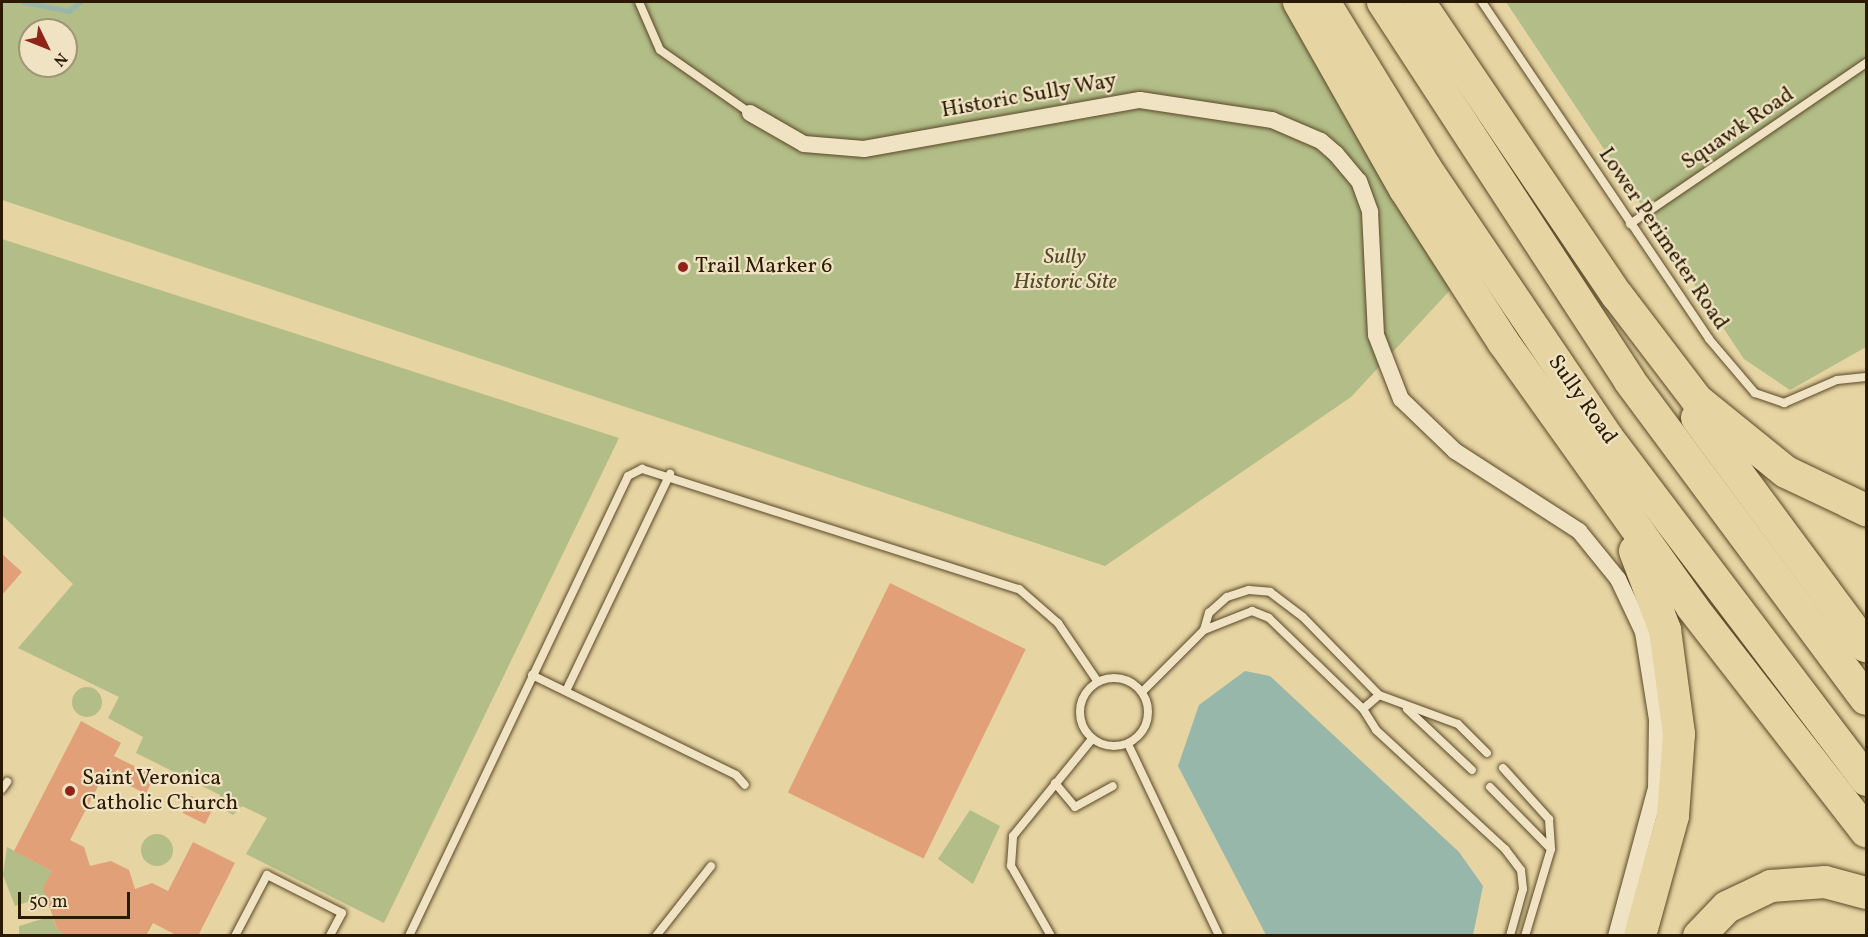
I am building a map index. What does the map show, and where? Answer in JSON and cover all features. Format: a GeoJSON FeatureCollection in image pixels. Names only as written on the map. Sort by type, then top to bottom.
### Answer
{"type":"FeatureCollection","features":[{"type":"Feature","properties":{"kind":"highway"},"geometry":{"type":"LineString","coordinates":[[1299,2],[1457,273],[1581,453],[1866,831]]}},
{"type":"Feature","properties":{"kind":"highway","name":"Sully Road"},"geometry":{"type":"LineString","coordinates":[[1324,2],[1450,205],[1601,428],[1866,780]]}},
{"type":"Feature","properties":{"kind":"highway"},"geometry":{"type":"LineString","coordinates":[[1383,2],[1629,380],[1866,699]]}},
{"type":"Feature","properties":{"kind":"highway"},"geometry":{"type":"LineString","coordinates":[[1419,2],[1617,295],[1690,409],[1866,646]]}},
{"type":"Feature","properties":{"kind":"highway"},"geometry":{"type":"LineString","coordinates":[[1617,295],[1697,400],[1731,433],[1805,483],[1866,510]]}},
{"type":"Feature","properties":{"kind":"highway"},"geometry":{"type":"LineString","coordinates":[[1581,453],[1651,585],[1674,681],[1678,763],[1673,816],[1640,936]]}},
{"type":"Feature","properties":{"kind":"highway"},"geometry":{"type":"LineString","coordinates":[[1700,936],[1727,907],[1771,886],[1825,882],[1866,893]]}},
{"type":"Feature","properties":{"kind":"street","name":"Historic Sully Way"},"geometry":{"type":"LineString","coordinates":[[750,113],[804,144],[864,149],[1140,100],[1272,120],[1321,141],[1336,154],[1359,181],[1370,212],[1376,335],[1401,399],[1455,451],[1580,531],[1618,579],[1643,632],[1657,719],[1656,788],[1616,936]]}},
{"type":"Feature","properties":{"kind":"lane"},"geometry":{"type":"LineString","coordinates":[[639,2],[660,50],[750,113]]}},
{"type":"Feature","properties":{"kind":"lane","name":"Lower Perimeter Road"},"geometry":{"type":"LineString","coordinates":[[1482,2],[1709,339],[1764,399],[1784,403],[1837,380],[1866,377]]}},
{"type":"Feature","properties":{"kind":"lane","name":"Squawk Road"},"geometry":{"type":"LineString","coordinates":[[1630,224],[1866,63]]}},
{"type":"Feature","properties":{"kind":"lane"},"geometry":{"type":"LineString","coordinates":[[408,936],[628,476],[642,469],[670,474],[1019,590],[1058,622],[1098,682]]}},
{"type":"Feature","properties":{"kind":"lane"},"geometry":{"type":"LineString","coordinates":[[566,691],[670,474]]}},
{"type":"Feature","properties":{"kind":"lane"},"geometry":{"type":"LineString","coordinates":[[1204,630],[1209,613],[1227,597],[1249,590],[1270,592],[1303,617],[1379,695],[1405,707],[1458,724],[1487,753]]}},
{"type":"Feature","properties":{"kind":"lane"},"geometry":{"type":"LineString","coordinates":[[1142,692],[1204,630],[1252,611],[1269,618],[1363,709],[1376,730],[1521,870],[1523,889],[1510,936]]}},
{"type":"Feature","properties":{"kind":"lane"},"geometry":{"type":"LineString","coordinates":[[532,675],[736,775],[745,785]]}},
{"type":"Feature","properties":{"kind":"lane"},"geometry":{"type":"LineString","coordinates":[[1117,678],[1142,692],[1147,722],[1128,744],[1109,747],[1092,739],[1080,709],[1098,682],[1117,678]]}},
{"type":"Feature","properties":{"kind":"lane"},"geometry":{"type":"LineString","coordinates":[[1363,709],[1379,695]]}},
{"type":"Feature","properties":{"kind":"lane"},"geometry":{"type":"LineString","coordinates":[[1405,707],[1472,770]]}},
{"type":"Feature","properties":{"kind":"lane"},"geometry":{"type":"LineString","coordinates":[[1051,936],[1011,866],[1012,836],[1092,739]]}},
{"type":"Feature","properties":{"kind":"lane"},"geometry":{"type":"LineString","coordinates":[[1128,744],[1219,936]]}},
{"type":"Feature","properties":{"kind":"lane"},"geometry":{"type":"LineString","coordinates":[[1503,768],[1549,819],[1551,849],[1525,936]]}},
{"type":"Feature","properties":{"kind":"lane"},"geometry":{"type":"LineString","coordinates":[[1055,783],[1075,807],[1113,786]]}},
{"type":"Feature","properties":{"kind":"lane"},"geometry":{"type":"LineString","coordinates":[[1490,787],[1551,849]]}},
{"type":"Feature","properties":{"kind":"lane"},"geometry":{"type":"LineString","coordinates":[[656,936],[711,866]]}},
{"type":"Feature","properties":{"kind":"lane"},"geometry":{"type":"LineString","coordinates":[[235,936],[267,875],[342,914],[330,936]]}},
{"type":"Feature","properties":{"kind":"green space","name":"Sully Historic Site"},"geometry":{"type":"Polygon","coordinates":[[[2,2],[1280,2],[1454,286],[1351,397],[1105,566],[2,200],[2,2]]]}},
{"type":"Feature","properties":{"kind":"green space"},"geometry":{"type":"Polygon","coordinates":[[[1506,2],[1866,2],[1866,347],[1790,390],[1744,359],[1506,2]]]}},
{"type":"Feature","properties":{"kind":"green space"},"geometry":{"type":"Polygon","coordinates":[[[2,239],[619,438],[384,923],[246,854],[267,818],[242,806],[233,815],[219,807],[220,795],[136,753],[143,737],[108,718],[119,697],[18,648],[73,584],[2,515],[2,239]]]}},
{"type":"Feature","properties":{"kind":"green space"},"geometry":{"type":"Polygon","coordinates":[[[87,687],[98,691],[102,702],[98,713],[87,717],[76,713],[72,702],[76,691],[87,687]]]}},
{"type":"Feature","properties":{"kind":"green space"},"geometry":{"type":"Polygon","coordinates":[[[970,810],[1000,826],[973,884],[938,859],[970,810]]]}},
{"type":"Feature","properties":{"kind":"green space"},"geometry":{"type":"Polygon","coordinates":[[[157,834],[169,838],[173,850],[169,862],[157,866],[145,862],[141,850],[145,838],[157,834]]]}},
{"type":"Feature","properties":{"kind":"green space"},"geometry":{"type":"Polygon","coordinates":[[[7,847],[52,871],[46,896],[15,906],[3,875],[7,847]]]}},
{"type":"Feature","properties":{"kind":"green space"},"geometry":{"type":"Polygon","coordinates":[[[52,916],[57,929],[68,935],[19,935],[19,926],[52,916]]]}},
{"type":"Feature","properties":{"kind":"shaded area"},"geometry":{"type":"Polygon","coordinates":[[[1245,671],[1270,676],[1459,852],[1483,886],[1473,935],[1266,935],[1178,766],[1199,705],[1245,671]]]}},
{"type":"Feature","properties":{"kind":"building"},"geometry":{"type":"Polygon","coordinates":[[[2,554],[22,572],[2,595],[2,554]]]}},
{"type":"Feature","properties":{"kind":"building"},"geometry":{"type":"Polygon","coordinates":[[[890,583],[1026,649],[924,859],[788,792],[890,583]]]}},
{"type":"Feature","properties":{"kind":"building","name":"Saint Veronica Catholic Church"},"geometry":{"type":"Polygon","coordinates":[[[81,721],[121,743],[114,756],[154,776],[146,794],[105,773],[70,840],[84,847],[90,866],[111,861],[129,870],[135,889],[152,883],[168,891],[193,842],[235,863],[198,936],[178,936],[153,923],[146,936],[68,936],[57,929],[43,888],[52,871],[14,851],[81,721]]]}},
{"type":"Feature","properties":{"kind":"building"},"geometry":{"type":"Polygon","coordinates":[[[191,796],[213,807],[205,824],[183,813],[191,796]]]}},
{"type":"Feature","properties":{"kind":"waterway"},"geometry":{"type":"LineString","coordinates":[[24,2],[69,11],[80,2]]}},
{"type":"Feature","properties":{"kind":"place","name":"Trail Marker 6"},"geometry":{"type":"Point","coordinates":[683,267]}},
{"type":"Feature","properties":{"kind":"place","name":"Saint Veronica Catholic Church"},"geometry":{"type":"Point","coordinates":[70,791]}}]}
